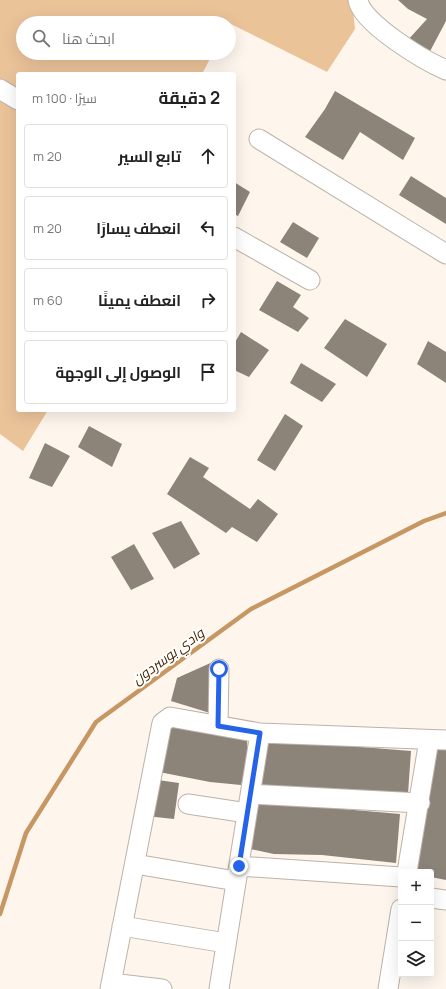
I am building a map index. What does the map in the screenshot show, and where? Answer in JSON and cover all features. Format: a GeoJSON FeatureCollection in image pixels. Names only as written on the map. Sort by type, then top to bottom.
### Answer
{"type":"FeatureCollection","features":[{"type":"Feature","properties":{"kind":"street"},"geometry":{"type":"LineString","coordinates":[[358,0],[364,14],[402,45],[446,70]]}},
{"type":"Feature","properties":{"kind":"street"},"geometry":{"type":"LineString","coordinates":[[0,89],[16,99]]}},
{"type":"Feature","properties":{"kind":"street"},"geometry":{"type":"LineString","coordinates":[[259,139],[446,254]]}},
{"type":"Feature","properties":{"kind":"street"},"geometry":{"type":"LineString","coordinates":[[236,238],[310,280]]}},
{"type":"Feature","properties":{"kind":"street"},"geometry":{"type":"LineString","coordinates":[[218,726],[219,669]]}},
{"type":"Feature","properties":{"kind":"street"},"geometry":{"type":"LineString","coordinates":[[162,989],[110,986],[162,723],[170,717],[260,733],[438,740],[420,803],[408,869]]}},
{"type":"Feature","properties":{"kind":"street"},"geometry":{"type":"LineString","coordinates":[[219,989],[260,733]]}},
{"type":"Feature","properties":{"kind":"street"},"geometry":{"type":"LineString","coordinates":[[251,794],[420,803]]}},
{"type":"Feature","properties":{"kind":"street"},"geometry":{"type":"LineString","coordinates":[[188,804],[247,813]]}},
{"type":"Feature","properties":{"kind":"street"},"geometry":{"type":"LineString","coordinates":[[135,864],[237,874],[398,877]]}},
{"type":"Feature","properties":{"kind":"street"},"geometry":{"type":"LineString","coordinates":[[434,898],[446,900]]}},
{"type":"Feature","properties":{"kind":"street"},"geometry":{"type":"LineString","coordinates":[[122,926],[226,943]]}},
{"type":"Feature","properties":{"kind":"street"},"geometry":{"type":"LineString","coordinates":[[388,989],[398,927]]}},
{"type":"Feature","properties":{"kind":"shaded area"},"geometry":{"type":"Polygon","coordinates":[[[0,0],[352,0],[355,29],[327,72],[236,26],[236,16],[16,16],[16,60],[209,60],[203,72],[16,72],[16,412],[47,412],[23,451],[0,434],[0,0]]]}},
{"type":"Feature","properties":{"kind":"building"},"geometry":{"type":"Polygon","coordinates":[[[398,0],[446,0],[446,21],[427,57],[407,41],[427,19],[408,9],[398,0]]]}},
{"type":"Feature","properties":{"kind":"building"},"geometry":{"type":"Polygon","coordinates":[[[335,91],[415,138],[403,160],[360,132],[343,160],[305,137],[325,109],[335,91]]]}},
{"type":"Feature","properties":{"kind":"building"},"geometry":{"type":"Polygon","coordinates":[[[411,176],[446,198],[446,224],[399,195],[411,176]]]}},
{"type":"Feature","properties":{"kind":"building"},"geometry":{"type":"Polygon","coordinates":[[[236,183],[250,192],[238,216],[236,215],[236,183]]]}},
{"type":"Feature","properties":{"kind":"building"},"geometry":{"type":"Polygon","coordinates":[[[293,222],[319,238],[307,258],[280,242],[293,222]]]}},
{"type":"Feature","properties":{"kind":"building"},"geometry":{"type":"Polygon","coordinates":[[[277,281],[301,295],[293,307],[309,318],[298,332],[259,310],[277,281]]]}},
{"type":"Feature","properties":{"kind":"building"},"geometry":{"type":"Polygon","coordinates":[[[345,319],[387,344],[367,377],[324,348],[345,319]]]}},
{"type":"Feature","properties":{"kind":"building"},"geometry":{"type":"Polygon","coordinates":[[[241,332],[269,350],[249,377],[236,371],[236,341],[241,332]]]}},
{"type":"Feature","properties":{"kind":"building"},"geometry":{"type":"Polygon","coordinates":[[[428,341],[446,352],[446,383],[417,364],[428,341]]]}},
{"type":"Feature","properties":{"kind":"building"},"geometry":{"type":"Polygon","coordinates":[[[301,363],[336,384],[322,402],[290,383],[301,363]]]}},
{"type":"Feature","properties":{"kind":"building"},"geometry":{"type":"Polygon","coordinates":[[[285,414],[303,426],[275,471],[257,460],[285,414]]]}},
{"type":"Feature","properties":{"kind":"building"},"geometry":{"type":"Polygon","coordinates":[[[89,426],[122,444],[112,467],[78,447],[89,426]]]}},
{"type":"Feature","properties":{"kind":"building"},"geometry":{"type":"Polygon","coordinates":[[[45,443],[70,456],[52,487],[29,478],[45,443]]]}},
{"type":"Feature","properties":{"kind":"building"},"geometry":{"type":"Polygon","coordinates":[[[190,457],[209,468],[203,477],[250,509],[258,499],[278,514],[257,542],[232,527],[226,533],[167,494],[190,457]]]}},
{"type":"Feature","properties":{"kind":"building"},"geometry":{"type":"Polygon","coordinates":[[[181,521],[200,554],[174,569],[152,533],[181,521]]]}},
{"type":"Feature","properties":{"kind":"building"},"geometry":{"type":"Polygon","coordinates":[[[134,544],[154,579],[131,590],[111,557],[134,544]]]}},
{"type":"Feature","properties":{"kind":"building"},"geometry":{"type":"Polygon","coordinates":[[[215,661],[210,713],[171,701],[177,678],[215,661]]]}},
{"type":"Feature","properties":{"kind":"building"},"geometry":{"type":"Polygon","coordinates":[[[169,722],[247,740],[248,760],[241,785],[210,782],[159,772],[169,722]]]}},
{"type":"Feature","properties":{"kind":"building"},"geometry":{"type":"Polygon","coordinates":[[[260,741],[411,751],[408,794],[382,791],[256,785],[260,741]]]}},
{"type":"Feature","properties":{"kind":"building"},"geometry":{"type":"Polygon","coordinates":[[[431,748],[446,750],[446,880],[434,878],[434,869],[411,869],[431,748]]]}},
{"type":"Feature","properties":{"kind":"building"},"geometry":{"type":"Polygon","coordinates":[[[158,780],[179,783],[174,819],[146,816],[158,780]]]}},
{"type":"Feature","properties":{"kind":"building"},"geometry":{"type":"Polygon","coordinates":[[[251,801],[400,814],[396,863],[322,855],[274,854],[245,848],[251,801]]]}},
{"type":"Feature","properties":{"kind":"waterway","name":"وادي بوسردون"},"geometry":{"type":"LineString","coordinates":[[0,914],[26,833],[96,722],[251,609],[424,521],[446,513]]}},
{"type":"Feature","properties":{"kind":"route"},"geometry":{"type":"LineString","coordinates":[[219,669],[218,726],[260,733],[239,866]]}}]}
